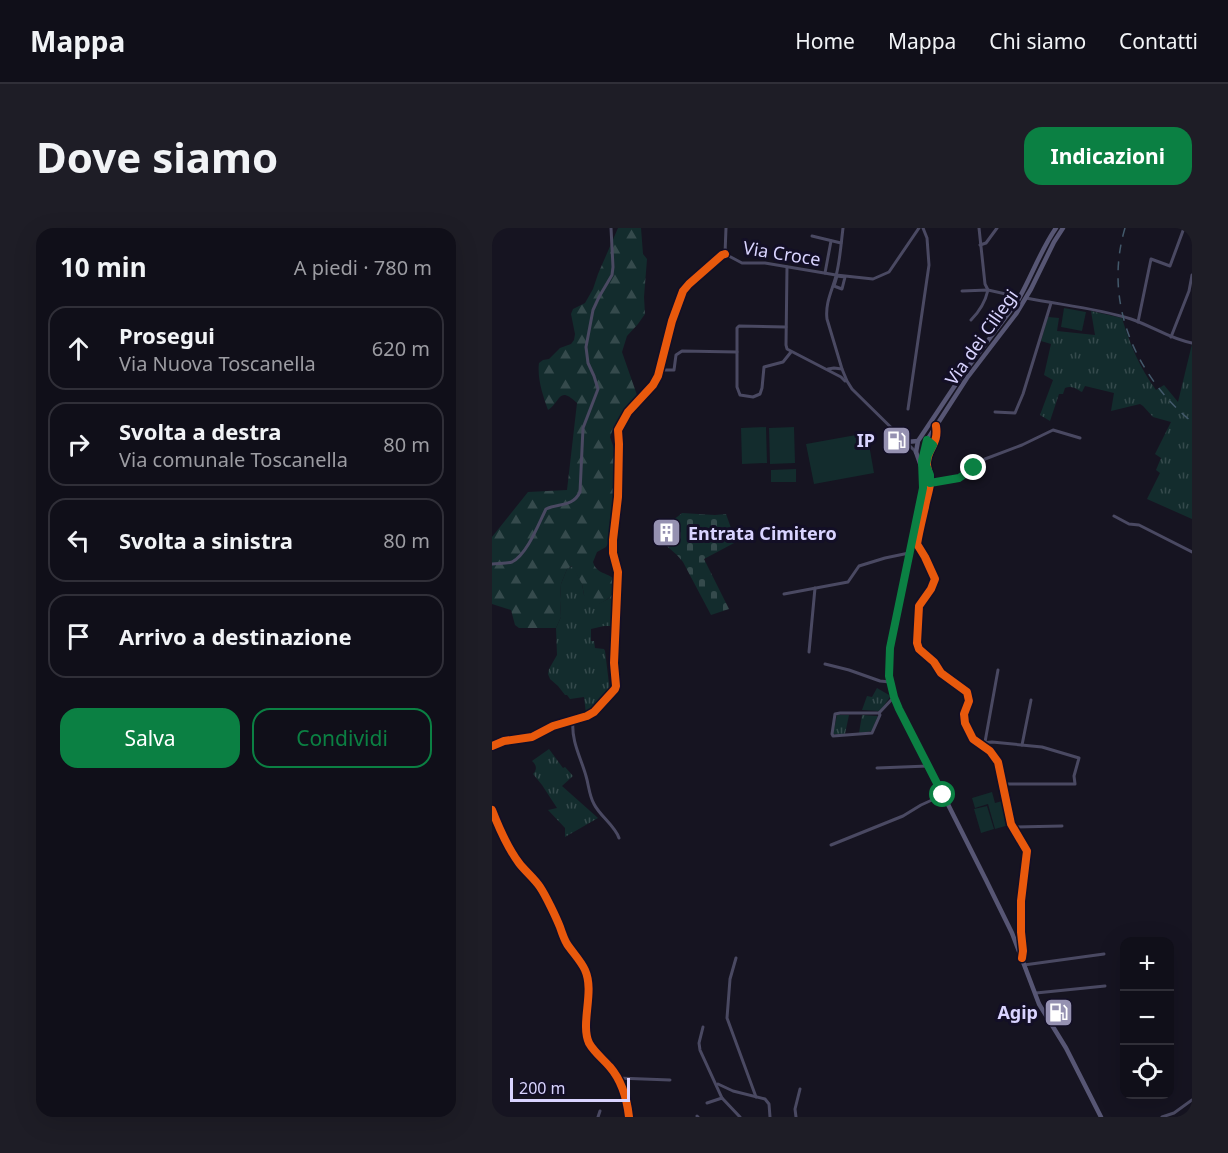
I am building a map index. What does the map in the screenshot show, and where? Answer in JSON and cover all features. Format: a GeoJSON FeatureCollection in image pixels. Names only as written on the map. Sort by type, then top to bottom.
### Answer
{"type":"FeatureCollection","features":[{"type":"Feature","properties":{"kind":"main road","name":"Via dei Ciliegi"},"geometry":{"type":"LineString","coordinates":[[916,452],[918,441],[962,375],[1024,290],[1039,257],[1056,228]]}},
{"type":"Feature","properties":{"kind":"main road","name":"Via dei Ciliegi"},"geometry":{"type":"LineString","coordinates":[[1063,228],[1016,315],[967,378],[926,443],[922,461],[923,488],[890,648],[889,667],[894,697],[1012,933],[1039,1004],[1066,1048],[1101,1117]]}},
{"type":"Feature","properties":{"kind":"main road"},"geometry":{"type":"LineString","coordinates":[[906,442],[918,441]]}},
{"type":"Feature","properties":{"kind":"main road"},"geometry":{"type":"LineString","coordinates":[[922,469],[916,452],[921,450],[926,443]]}},
{"type":"Feature","properties":{"kind":"street"},"geometry":{"type":"LineString","coordinates":[[492,564],[512,562],[529,543],[546,509],[573,502],[580,492],[583,428],[598,389],[588,363],[586,348],[593,310],[612,275],[611,228]]}},
{"type":"Feature","properties":{"kind":"street"},"geometry":{"type":"LineString","coordinates":[[492,746],[504,741],[532,737],[553,726],[594,712],[611,695],[616,686],[614,663],[618,572],[613,553],[613,540],[618,497],[620,444],[618,430],[628,412],[653,385],[661,370],[672,321],[683,291],[725,254],[726,228]]}},
{"type":"Feature","properties":{"kind":"street"},"geometry":{"type":"LineString","coordinates":[[843,228],[827,315],[839,361],[852,389],[916,452]]}},
{"type":"Feature","properties":{"kind":"street"},"geometry":{"type":"LineString","coordinates":[[908,409],[929,265],[927,238],[921,228]]}},
{"type":"Feature","properties":{"kind":"street","name":"Via Croce"},"geometry":{"type":"LineString","coordinates":[[725,254],[740,262],[762,262],[873,279],[890,272],[921,228]]}},
{"type":"Feature","properties":{"kind":"street"},"geometry":{"type":"LineString","coordinates":[[971,320],[985,303],[988,290],[985,284],[979,228]]}},
{"type":"Feature","properties":{"kind":"street"},"geometry":{"type":"LineString","coordinates":[[980,245],[986,243],[997,228]]}},
{"type":"Feature","properties":{"kind":"street"},"geometry":{"type":"LineString","coordinates":[[1138,322],[1151,259],[1170,266],[1184,228]]}},
{"type":"Feature","properties":{"kind":"street"},"geometry":{"type":"LineString","coordinates":[[812,236],[841,243]]}},
{"type":"Feature","properties":{"kind":"street"},"geometry":{"type":"LineString","coordinates":[[825,273],[831,241]]}},
{"type":"Feature","properties":{"kind":"street"},"geometry":{"type":"LineString","coordinates":[[787,267],[787,349],[847,381]]}},
{"type":"Feature","properties":{"kind":"street"},"geometry":{"type":"LineString","coordinates":[[1171,337],[1189,291],[1192,274]]}},
{"type":"Feature","properties":{"kind":"street"},"geometry":{"type":"LineString","coordinates":[[837,276],[845,277],[842,289],[834,286],[837,276]]}},
{"type":"Feature","properties":{"kind":"street"},"geometry":{"type":"LineString","coordinates":[[962,291],[988,290],[1117,315],[1171,337],[1191,343],[1192,338]]}},
{"type":"Feature","properties":{"kind":"street"},"geometry":{"type":"LineString","coordinates":[[995,412],[1015,413],[1051,303]]}},
{"type":"Feature","properties":{"kind":"street"},"geometry":{"type":"LineString","coordinates":[[786,327],[739,326],[737,329],[737,390],[741,396],[758,396],[762,392],[764,368],[783,362],[791,352]]}},
{"type":"Feature","properties":{"kind":"street"},"geometry":{"type":"LineString","coordinates":[[661,370],[674,370],[676,355],[682,351],[736,352]]}},
{"type":"Feature","properties":{"kind":"street"},"geometry":{"type":"LineString","coordinates":[[834,368],[839,361]]}},
{"type":"Feature","properties":{"kind":"street"},"geometry":{"type":"LineString","coordinates":[[826,369],[842,369]]}},
{"type":"Feature","properties":{"kind":"street"},"geometry":{"type":"LineString","coordinates":[[832,372],[839,372],[842,369]]}},
{"type":"Feature","properties":{"kind":"street"},"geometry":{"type":"LineString","coordinates":[[936,426],[937,435],[926,465],[930,483],[917,544],[935,579],[931,589],[920,602],[916,643],[941,673],[967,692],[969,701],[964,714],[965,723],[973,739],[990,752],[998,762],[1011,824],[1027,850],[1021,901],[1022,958]]}},
{"type":"Feature","properties":{"kind":"street"},"geometry":{"type":"LineString","coordinates":[[930,483],[959,478],[985,459],[1053,430],[1080,438]]}},
{"type":"Feature","properties":{"kind":"street"},"geometry":{"type":"LineString","coordinates":[[926,443],[933,445]]}},
{"type":"Feature","properties":{"kind":"street"},"geometry":{"type":"LineString","coordinates":[[1114,516],[1129,524],[1139,525],[1192,552]]}},
{"type":"Feature","properties":{"kind":"street"},"geometry":{"type":"LineString","coordinates":[[784,594],[848,582],[859,567],[910,553]]}},
{"type":"Feature","properties":{"kind":"street"},"geometry":{"type":"LineString","coordinates":[[809,652],[815,588]]}},
{"type":"Feature","properties":{"kind":"street"},"geometry":{"type":"LineString","coordinates":[[825,664],[890,682]]}},
{"type":"Feature","properties":{"kind":"street"},"geometry":{"type":"LineString","coordinates":[[985,743],[998,670]]}},
{"type":"Feature","properties":{"kind":"street"},"geometry":{"type":"LineString","coordinates":[[879,713],[835,714],[832,736],[872,733],[879,713],[894,697]]}},
{"type":"Feature","properties":{"kind":"street"},"geometry":{"type":"LineString","coordinates":[[1022,745],[1031,700]]}},
{"type":"Feature","properties":{"kind":"street"},"geometry":{"type":"LineString","coordinates":[[573,721],[574,740],[586,774],[591,799],[619,838]]}},
{"type":"Feature","properties":{"kind":"street"},"geometry":{"type":"LineString","coordinates":[[979,743],[1042,747],[1079,758],[1074,776],[1075,784],[1003,784]]}},
{"type":"Feature","properties":{"kind":"street"},"geometry":{"type":"LineString","coordinates":[[877,768],[928,766]]}},
{"type":"Feature","properties":{"kind":"street"},"geometry":{"type":"LineString","coordinates":[[831,845],[903,816],[943,795]]}},
{"type":"Feature","properties":{"kind":"street"},"geometry":{"type":"LineString","coordinates":[[492,810],[511,850],[541,888],[566,942],[586,972],[588,1039],[590,1045],[617,1078],[628,1102],[629,1117]]}},
{"type":"Feature","properties":{"kind":"street"},"geometry":{"type":"LineString","coordinates":[[1013,827],[1062,826]]}},
{"type":"Feature","properties":{"kind":"street"},"geometry":{"type":"LineString","coordinates":[[1024,965],[1104,954]]}},
{"type":"Feature","properties":{"kind":"street"},"geometry":{"type":"LineString","coordinates":[[736,958],[730,979],[727,1018],[756,1097]]}},
{"type":"Feature","properties":{"kind":"street"},"geometry":{"type":"LineString","coordinates":[[1034,993],[1105,986]]}},
{"type":"Feature","properties":{"kind":"street"},"geometry":{"type":"LineString","coordinates":[[703,1027],[699,1043],[700,1050],[722,1098],[740,1117]]}},
{"type":"Feature","properties":{"kind":"street"},"geometry":{"type":"LineString","coordinates":[[617,1078],[670,1080]]}},
{"type":"Feature","properties":{"kind":"street"},"geometry":{"type":"LineString","coordinates":[[716,1083],[733,1091],[765,1099],[771,1110],[770,1117]]}},
{"type":"Feature","properties":{"kind":"street"},"geometry":{"type":"LineString","coordinates":[[796,1117],[795,1109],[800,1089]]}},
{"type":"Feature","properties":{"kind":"street"},"geometry":{"type":"LineString","coordinates":[[707,1102],[722,1098]]}},
{"type":"Feature","properties":{"kind":"street"},"geometry":{"type":"LineString","coordinates":[[1162,1117],[1174,1113],[1192,1100]]}},
{"type":"Feature","properties":{"kind":"street"},"geometry":{"type":"LineString","coordinates":[[598,1117],[600,1111]]}},
{"type":"Feature","properties":{"kind":"green space"},"geometry":{"type":"Polygon","coordinates":[[[618,228],[641,228],[643,254],[647,259],[645,314],[627,336],[622,352],[638,398],[613,429],[610,437],[616,454],[617,474],[609,542],[606,547],[597,552],[593,562],[599,571],[614,579],[617,589],[597,605],[588,605],[582,584],[572,566],[567,569],[561,584],[561,617],[556,628],[519,628],[515,625],[511,610],[492,604],[492,537],[528,492],[567,490],[577,403],[563,395],[548,410],[542,393],[539,363],[549,359],[560,348],[571,344],[574,340],[571,314],[573,309],[585,303],[593,289],[618,228]]]}},
{"type":"Feature","properties":{"kind":"green space"},"geometry":{"type":"Polygon","coordinates":[[[1064,308],[1086,312],[1082,331],[1061,327],[1064,308]]]}},
{"type":"Feature","properties":{"kind":"green space"},"geometry":{"type":"Polygon","coordinates":[[[1091,311],[1122,318],[1128,338],[1150,382],[1156,390],[1164,385],[1178,402],[1192,344],[1192,519],[1147,499],[1160,473],[1156,470],[1161,458],[1155,454],[1171,422],[1153,417],[1140,404],[1111,411],[1114,393],[1085,386],[1082,392],[1070,387],[1065,388],[1063,394],[1059,394],[1050,421],[1040,415],[1053,380],[1044,375],[1051,344],[1041,341],[1048,317],[1059,318],[1057,331],[1095,335],[1091,311]]]}},
{"type":"Feature","properties":{"kind":"green space"},"geometry":{"type":"Polygon","coordinates":[[[766,427],[767,463],[742,464],[741,428],[766,427]]]}},
{"type":"Feature","properties":{"kind":"green space"},"geometry":{"type":"Polygon","coordinates":[[[794,427],[795,463],[770,464],[769,428],[794,427]]]}},
{"type":"Feature","properties":{"kind":"green space"},"geometry":{"type":"Polygon","coordinates":[[[867,433],[874,473],[814,484],[806,444],[867,433]]]}},
{"type":"Feature","properties":{"kind":"green space"},"geometry":{"type":"Polygon","coordinates":[[[796,469],[796,482],[771,482],[771,470],[796,469]]]}},
{"type":"Feature","properties":{"kind":"green space"},"geometry":{"type":"Polygon","coordinates":[[[682,513],[726,514],[736,542],[704,559],[729,609],[711,615],[683,562],[661,541],[660,536],[665,529],[656,521],[672,521],[682,513]]]}},
{"type":"Feature","properties":{"kind":"green space"},"geometry":{"type":"Polygon","coordinates":[[[573,566],[582,584],[584,595],[598,604],[608,599],[617,589],[615,626],[591,629],[591,641],[594,641],[595,648],[605,651],[610,692],[600,705],[586,714],[584,697],[570,699],[550,679],[548,674],[557,655],[556,628],[561,617],[561,584],[567,569],[573,566]]]}},
{"type":"Feature","properties":{"kind":"green space"},"geometry":{"type":"Polygon","coordinates":[[[877,688],[890,697],[880,711],[862,710],[867,696],[872,697],[877,688]]]}},
{"type":"Feature","properties":{"kind":"green space"},"geometry":{"type":"Polygon","coordinates":[[[837,715],[849,715],[845,734],[833,734],[837,715]]]}},
{"type":"Feature","properties":{"kind":"green space"},"geometry":{"type":"Polygon","coordinates":[[[862,715],[878,716],[872,731],[859,733],[862,715]]]}},
{"type":"Feature","properties":{"kind":"green space"},"geometry":{"type":"Polygon","coordinates":[[[549,749],[563,768],[565,767],[573,776],[562,786],[598,818],[565,837],[565,828],[548,810],[557,808],[533,774],[536,768],[532,761],[549,749]]]}},
{"type":"Feature","properties":{"kind":"green space"},"geometry":{"type":"Polygon","coordinates":[[[992,792],[995,803],[1002,801],[1009,825],[995,829],[988,804],[975,808],[972,798],[992,792]]]}},
{"type":"Feature","properties":{"kind":"green space"},"geometry":{"type":"Polygon","coordinates":[[[987,806],[994,829],[981,833],[974,809],[987,806]]]}},
{"type":"Feature","properties":{"kind":"railway"},"geometry":{"type":"LineString","coordinates":[[1125,228],[1119,256],[1118,283],[1129,335],[1154,382],[1192,422]]}},
{"type":"Feature","properties":{"kind":"cycle path"},"geometry":{"type":"LineString","coordinates":[[492,746],[504,741],[532,737],[553,726],[587,716],[594,712],[615,689],[618,572],[613,553],[613,540],[618,497],[618,430],[628,412],[653,385],[658,376],[672,321],[683,291],[725,254]]}},
{"type":"Feature","properties":{"kind":"cycle path"},"geometry":{"type":"LineString","coordinates":[[936,426],[936,437],[927,462],[930,487],[917,544],[935,579],[919,606],[917,643],[919,649],[934,662],[941,673],[967,692],[969,701],[964,714],[965,723],[973,739],[990,751],[998,762],[1011,824],[1027,851],[1021,901],[1022,958]]}},
{"type":"Feature","properties":{"kind":"cycle path"},"geometry":{"type":"LineString","coordinates":[[492,810],[511,850],[540,887],[566,942],[585,970],[589,988],[586,1026],[589,1043],[618,1078],[629,1117]]}},
{"type":"Feature","properties":{"kind":"place","name":"IP"},"geometry":{"type":"Point","coordinates":[896,440]}},
{"type":"Feature","properties":{"kind":"place","name":"Entrata Cimitero"},"geometry":{"type":"Point","coordinates":[667,533]}},
{"type":"Feature","properties":{"kind":"place","name":"Agip"},"geometry":{"type":"Point","coordinates":[1059,1012]}},
{"type":"Feature","properties":{"kind":"route"},"geometry":{"type":"LineString","coordinates":[[943,795],[894,697],[889,676],[889,656],[923,488],[922,461],[927,440],[933,445],[926,465],[930,483],[959,478],[974,468]]}}]}
